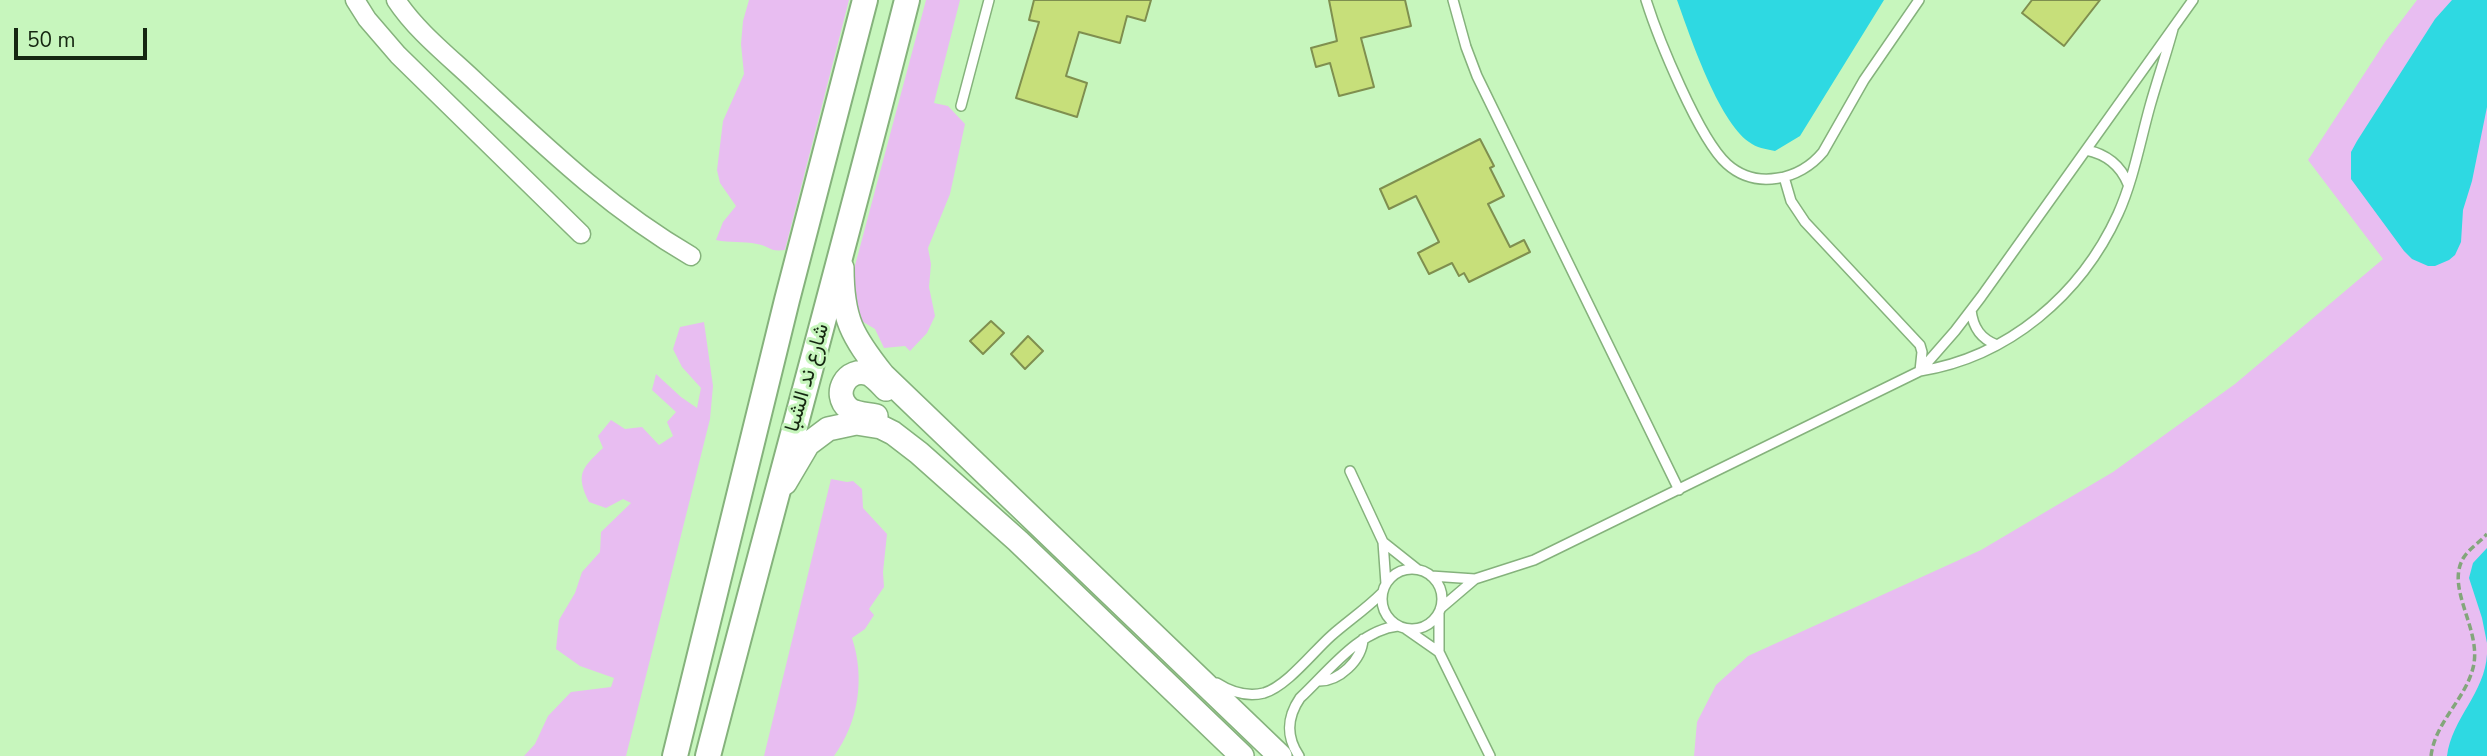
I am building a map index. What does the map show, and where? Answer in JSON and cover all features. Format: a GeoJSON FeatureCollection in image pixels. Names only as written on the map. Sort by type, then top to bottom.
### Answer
{"type":"FeatureCollection","features":[{"type":"Feature","properties":{"kind":"main road","name":"شارع ند الشبا"},"geometry":{"type":"LineString","coordinates":[[675,756],[787,300],[865,0]]}},
{"type":"Feature","properties":{"kind":"main road","name":"شارع ند الشبا"},"geometry":{"type":"LineString","coordinates":[[708,756],[907,0]]}},
{"type":"Feature","properties":{"kind":"street"},"geometry":{"type":"LineString","coordinates":[[355,0],[367,19],[398,55],[581,234]]}},
{"type":"Feature","properties":{"kind":"street"},"geometry":{"type":"LineString","coordinates":[[396,0],[430,38],[581,179],[652,233],[691,256]]}},
{"type":"Feature","properties":{"kind":"street"},"geometry":{"type":"LineString","coordinates":[[842,254],[843,305],[853,332],[883,375],[1280,756]]}},
{"type":"Feature","properties":{"kind":"street"},"geometry":{"type":"LineString","coordinates":[[935,466],[916,440],[899,427],[880,417],[847,408],[841,396],[843,383],[860,373],[872,376],[921,422],[957,444]]}},
{"type":"Feature","properties":{"kind":"street"},"geometry":{"type":"LineString","coordinates":[[774,500],[803,451],[814,438],[828,429],[856,422],[881,427],[904,440],[1018,541],[1242,756]]}},
{"type":"Feature","properties":{"kind":"lane"},"geometry":{"type":"LineString","coordinates":[[961,106],[989,0]]}},
{"type":"Feature","properties":{"kind":"lane"},"geometry":{"type":"LineString","coordinates":[[1453,0],[1477,76],[1679,490]]}},
{"type":"Feature","properties":{"kind":"lane"},"geometry":{"type":"LineString","coordinates":[[1646,0],[1678,79],[1714,147],[1725,162],[1747,176],[1760,179],[1784,177],[1809,167],[1823,152],[1864,80],[1919,0]]}},
{"type":"Feature","properties":{"kind":"lane"},"geometry":{"type":"LineString","coordinates":[[1920,371],[1972,310],[2193,0]]}},
{"type":"Feature","properties":{"kind":"lane"},"geometry":{"type":"LineString","coordinates":[[1431,576],[1475,579],[1512,569],[1555,551],[1920,371],[1951,364],[1997,345],[2035,321],[2078,279],[2111,229],[2128,186],[2174,29]]}},
{"type":"Feature","properties":{"kind":"lane"},"geometry":{"type":"LineString","coordinates":[[2086,150],[2108,157],[2124,174],[2128,186]]}},
{"type":"Feature","properties":{"kind":"lane"},"geometry":{"type":"LineString","coordinates":[[1784,177],[1791,201],[1805,222],[1920,345],[1920,371]]}},
{"type":"Feature","properties":{"kind":"lane"},"geometry":{"type":"LineString","coordinates":[[1972,310],[1978,332],[1997,345]]}},
{"type":"Feature","properties":{"kind":"lane"},"geometry":{"type":"LineString","coordinates":[[1350,471],[1383,542],[1383,609],[1392,622],[1439,652]]}},
{"type":"Feature","properties":{"kind":"lane"},"geometry":{"type":"LineString","coordinates":[[1383,542],[1417,569],[1436,580],[1442,594],[1439,652],[1490,756]]}},
{"type":"Feature","properties":{"kind":"lane"},"geometry":{"type":"LineString","coordinates":[[1182,663],[1235,692],[1264,693],[1282,683],[1384,589],[1390,578],[1402,570],[1417,569]]}},
{"type":"Feature","properties":{"kind":"lane"},"geometry":{"type":"LineString","coordinates":[[1299,756],[1290,736],[1291,716],[1300,698],[1363,639],[1379,630],[1425,626],[1475,579]]}},
{"type":"Feature","properties":{"kind":"path"},"geometry":{"type":"LineString","coordinates":[[2431,756],[2437,734],[2468,681],[2475,653],[2475,639],[2458,587],[2459,568],[2468,551],[2487,534]]}},
{"type":"Feature","properties":{"kind":"shaded area"},"geometry":{"type":"Polygon","coordinates":[[[749,0],[849,0],[785,250],[752,243],[716,240],[723,222],[736,206],[720,183],[717,170],[723,121],[744,74],[741,44],[743,21],[749,0]]]}},
{"type":"Feature","properties":{"kind":"shaded area"},"geometry":{"type":"Polygon","coordinates":[[[926,0],[960,0],[934,103],[948,106],[965,124],[950,194],[928,248],[931,264],[929,287],[935,316],[927,333],[910,351],[905,346],[884,348],[875,329],[855,317],[853,273],[926,0]]]}},
{"type":"Feature","properties":{"kind":"shaded area"},"geometry":{"type":"Polygon","coordinates":[[[2417,0],[2487,0],[2487,756],[1694,756],[1697,722],[1716,685],[1748,656],[1981,550],[2113,472],[2235,384],[2383,259],[2308,160],[2385,42],[2417,0]]]}},
{"type":"Feature","properties":{"kind":"shaded area"},"geometry":{"type":"Polygon","coordinates":[[[704,322],[713,386],[710,419],[626,756],[524,756],[535,744],[548,716],[571,692],[611,687],[614,678],[580,666],[556,649],[559,620],[575,593],[582,572],[600,552],[601,532],[631,503],[623,499],[606,508],[589,502],[582,485],[583,472],[603,448],[598,436],[611,420],[625,429],[642,427],[659,445],[673,436],[667,422],[676,412],[652,390],[656,374],[697,408],[701,388],[682,367],[673,349],[680,327],[704,322]]]}},
{"type":"Feature","properties":{"kind":"shaded area"},"geometry":{"type":"Polygon","coordinates":[[[831,479],[853,481],[862,489],[863,508],[887,534],[884,587],[869,609],[874,615],[865,629],[852,638],[859,684],[854,714],[834,756],[764,756],[831,479]]]}},
{"type":"Feature","properties":{"kind":"water"},"geometry":{"type":"Polygon","coordinates":[[[1677,0],[1884,0],[1800,136],[1775,151],[1749,142],[1727,116],[1706,76],[1677,0]]]}},
{"type":"Feature","properties":{"kind":"water"},"geometry":{"type":"Polygon","coordinates":[[[2452,0],[2487,0],[2487,107],[2472,181],[2463,210],[2461,242],[2455,255],[2449,260],[2428,266],[2412,259],[2404,251],[2351,179],[2351,152],[2435,19],[2452,0]]]}},
{"type":"Feature","properties":{"kind":"water"},"geometry":{"type":"Polygon","coordinates":[[[2487,548],[2487,643],[2469,578],[2473,563],[2487,548]]]}},
{"type":"Feature","properties":{"kind":"water"},"geometry":{"type":"Polygon","coordinates":[[[2487,654],[2487,756],[2447,756],[2455,730],[2481,681],[2487,654]]]}},
{"type":"Feature","properties":{"kind":"building"},"geometry":{"type":"Polygon","coordinates":[[[1034,0],[1151,0],[1145,21],[1127,16],[1120,43],[1079,32],[1066,76],[1087,83],[1077,117],[1016,98],[1039,22],[1029,20],[1034,0]]]}},
{"type":"Feature","properties":{"kind":"building"},"geometry":{"type":"Polygon","coordinates":[[[1329,0],[1405,0],[1411,26],[1361,38],[1374,87],[1339,96],[1330,63],[1316,67],[1311,48],[1337,41],[1329,0]]]}},
{"type":"Feature","properties":{"kind":"building"},"geometry":{"type":"Polygon","coordinates":[[[2032,0],[2100,0],[2064,46],[2022,13],[2032,0]]]}},
{"type":"Feature","properties":{"kind":"building"},"geometry":{"type":"Polygon","coordinates":[[[1480,139],[1494,166],[1490,168],[1504,196],[1488,204],[1510,247],[1524,240],[1530,252],[1469,282],[1464,273],[1459,276],[1452,263],[1429,274],[1418,253],[1439,242],[1416,196],[1389,209],[1380,189],[1480,139]]]}},
{"type":"Feature","properties":{"kind":"building"},"geometry":{"type":"Polygon","coordinates":[[[991,321],[1004,333],[983,354],[970,341],[991,321]]]}},
{"type":"Feature","properties":{"kind":"building"},"geometry":{"type":"Polygon","coordinates":[[[1028,336],[1043,351],[1025,369],[1011,354],[1028,336]]]}}]}
